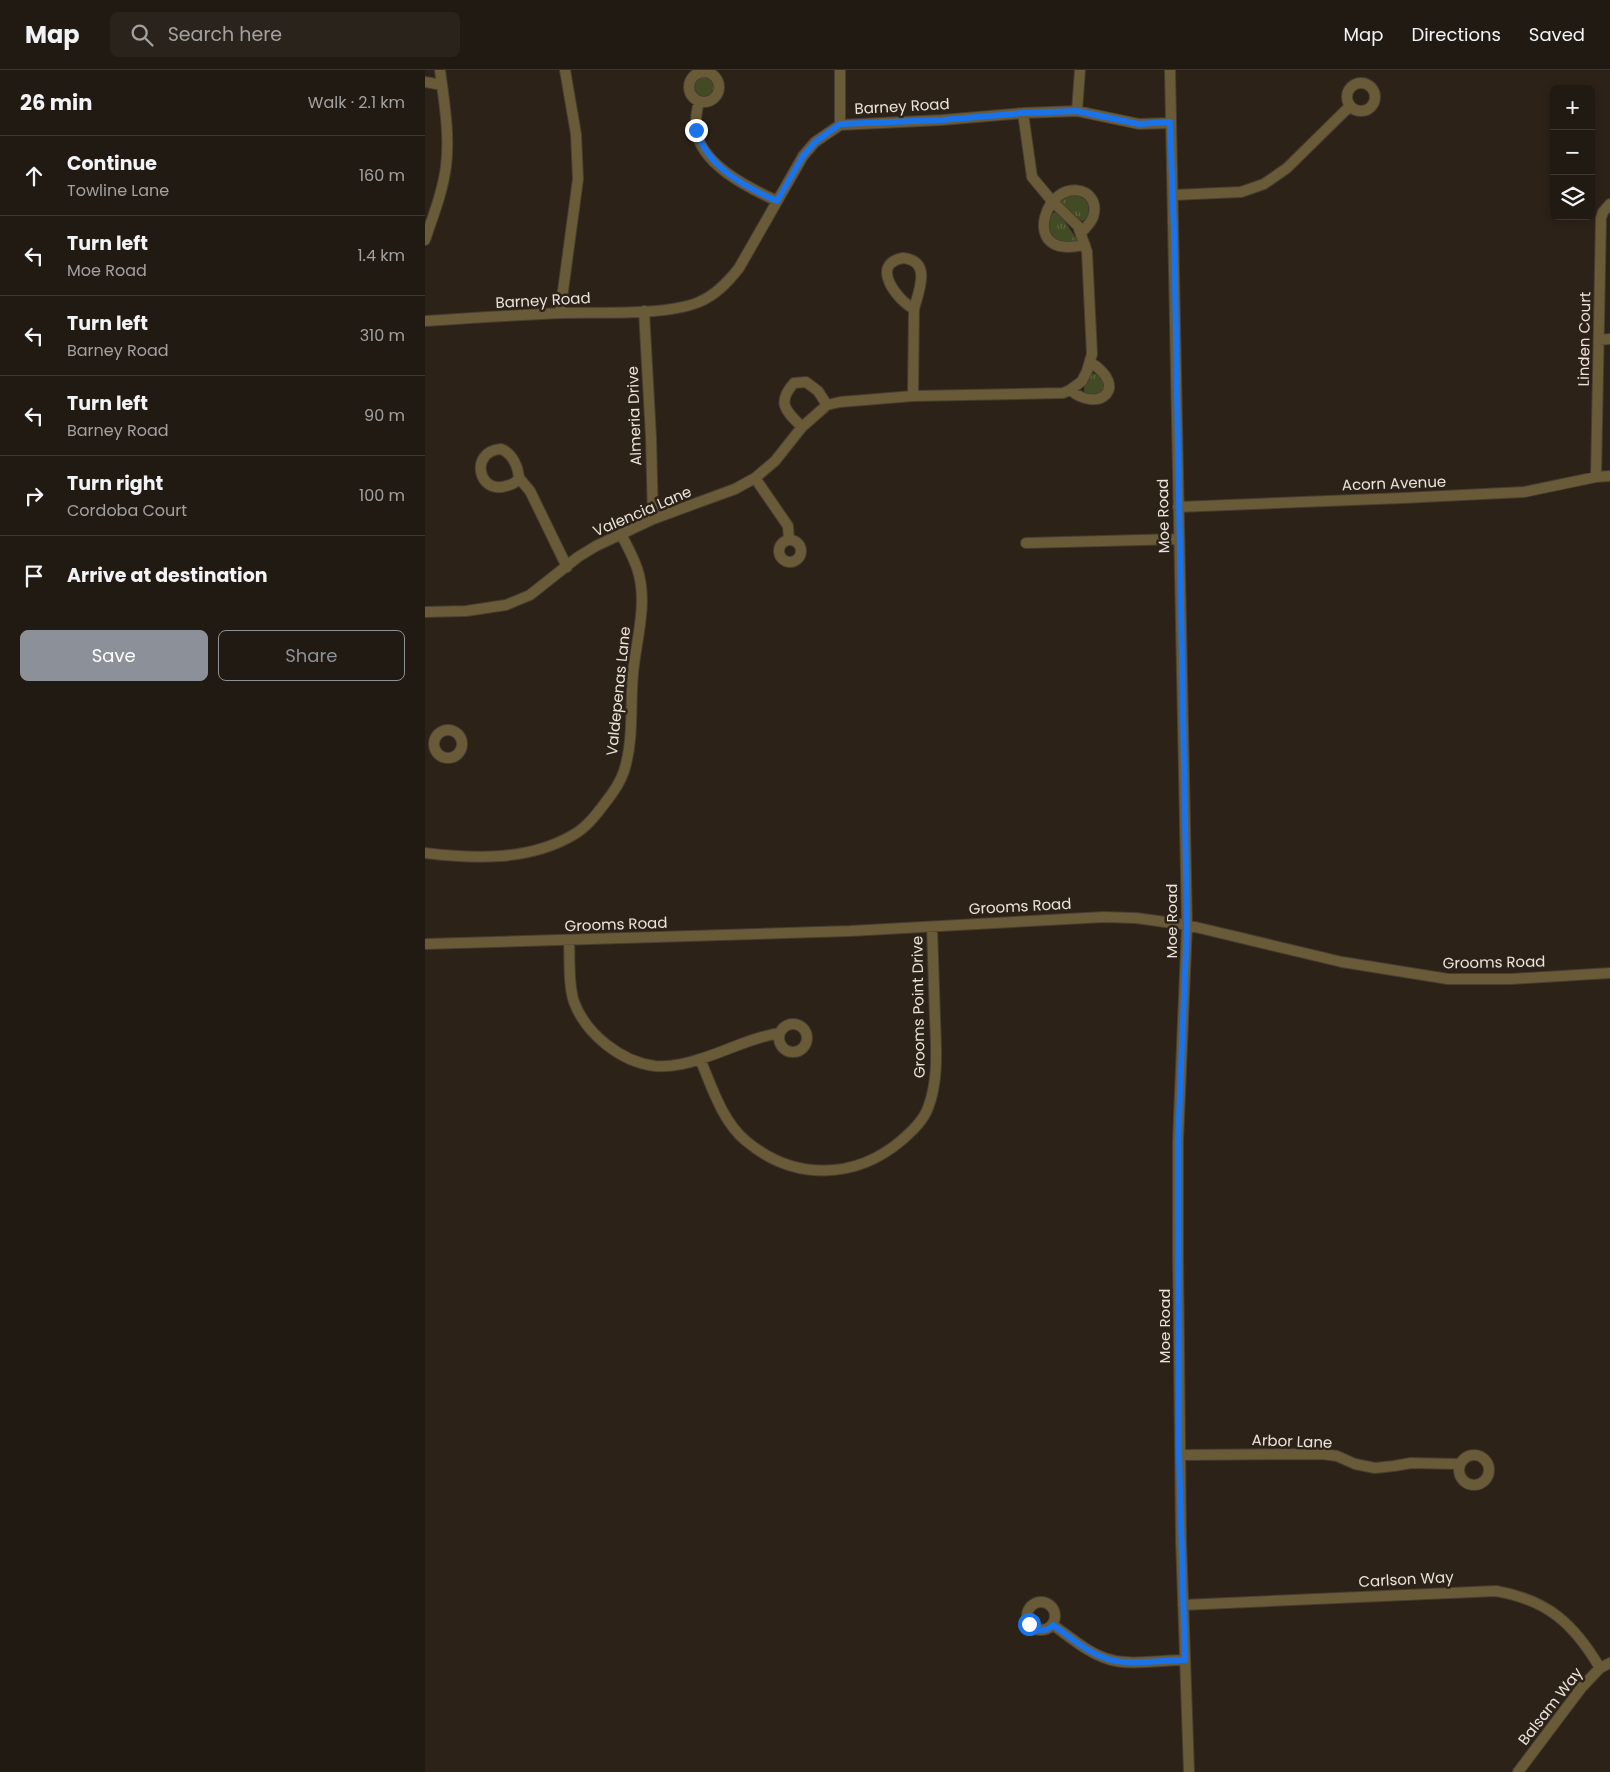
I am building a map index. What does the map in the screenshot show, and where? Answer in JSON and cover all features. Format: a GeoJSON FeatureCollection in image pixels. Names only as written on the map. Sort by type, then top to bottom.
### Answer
{"type":"FeatureCollection","features":[{"type":"Feature","properties":{"kind":"street"},"geometry":{"type":"LineString","coordinates":[[425,240],[438,202],[446,166],[448,144],[440,70]]}},
{"type":"Feature","properties":{"kind":"street"},"geometry":{"type":"LineString","coordinates":[[560,313],[579,179],[576,134],[565,70]]}},
{"type":"Feature","properties":{"kind":"street"},"geometry":{"type":"LineString","coordinates":[[840,70],[840,124]]}},
{"type":"Feature","properties":{"kind":"street"},"geometry":{"type":"LineString","coordinates":[[1077,111],[1080,70]]}},
{"type":"Feature","properties":{"kind":"street","name":"Moe Road"},"geometry":{"type":"LineString","coordinates":[[1170,70],[1187,925],[1178,1141],[1179,1455],[1189,1772]]}},
{"type":"Feature","properties":{"kind":"street"},"geometry":{"type":"LineString","coordinates":[[425,82],[442,84]]}},
{"type":"Feature","properties":{"kind":"street"},"geometry":{"type":"LineString","coordinates":[[699,101],[696,130],[703,147],[716,165],[735,179],[777,201]]}},
{"type":"Feature","properties":{"kind":"street"},"geometry":{"type":"LineString","coordinates":[[1173,195],[1241,192],[1264,184],[1294,161],[1350,106]]}},
{"type":"Feature","properties":{"kind":"street","name":"Barney Road"},"geometry":{"type":"LineString","coordinates":[[425,321],[560,313],[644,311],[677,308],[699,302],[727,284],[739,268],[803,156],[815,142],[840,124],[942,120],[1023,113],[1077,111],[1139,124],[1170,122]]}},
{"type":"Feature","properties":{"kind":"street"},"geometry":{"type":"LineString","coordinates":[[1023,113],[1032,177],[1052,201],[1078,226],[1085,245],[1088,262],[1092,354],[1082,381],[1070,390],[1083,399],[1094,400],[1103,397],[1107,393],[1109,380],[1100,368],[1090,362]]}},
{"type":"Feature","properties":{"kind":"street"},"geometry":{"type":"LineString","coordinates":[[1081,233],[1093,217],[1093,207],[1088,193],[1079,190],[1059,194],[1052,201],[1044,222],[1044,230],[1049,239],[1057,245],[1070,247],[1085,245]]}},
{"type":"Feature","properties":{"kind":"street","name":"Linden Court"},"geometry":{"type":"LineString","coordinates":[[1596,477],[1601,218],[1603,212],[1610,204]]}},
{"type":"Feature","properties":{"kind":"street"},"geometry":{"type":"LineString","coordinates":[[913,396],[914,308],[921,280],[919,266],[912,259],[898,259],[891,263],[888,270],[888,281],[891,288],[902,300],[914,308]]}},
{"type":"Feature","properties":{"kind":"street","name":"Almeria Drive"},"geometry":{"type":"LineString","coordinates":[[644,311],[651,437],[653,519]]}},
{"type":"Feature","properties":{"kind":"street"},"geometry":{"type":"LineString","coordinates":[[1599,340],[1610,339]]}},
{"type":"Feature","properties":{"kind":"street"},"geometry":{"type":"LineString","coordinates":[[802,427],[787,412],[783,404],[786,392],[794,382],[806,382],[818,391],[827,406]]}},
{"type":"Feature","properties":{"kind":"street","name":"Valencia Lane"},"geometry":{"type":"LineString","coordinates":[[425,612],[466,611],[506,606],[530,596],[567,566],[596,546],[653,519],[735,489],[755,478],[767,470],[802,427],[827,406],[840,402],[913,396],[1063,393],[1070,390]]}},
{"type":"Feature","properties":{"kind":"street","name":"Acorn Avenue"},"geometry":{"type":"LineString","coordinates":[[1178,507],[1524,492],[1596,477],[1610,476]]}},
{"type":"Feature","properties":{"kind":"street"},"geometry":{"type":"LineString","coordinates":[[519,478],[530,491],[567,566]]}},
{"type":"Feature","properties":{"kind":"street"},"geometry":{"type":"LineString","coordinates":[[755,478],[787,526],[789,540]]}},
{"type":"Feature","properties":{"kind":"street","name":"Valdepenas Lane"},"geometry":{"type":"LineString","coordinates":[[425,853],[489,857],[549,847],[574,835],[592,820],[617,788],[624,770],[630,744],[633,683],[643,600],[639,573],[621,534]]}},
{"type":"Feature","properties":{"kind":"street"},"geometry":{"type":"LineString","coordinates":[[1026,543],[1179,539]]}},
{"type":"Feature","properties":{"kind":"street"},"geometry":{"type":"LineString","coordinates":[[425,754],[435,749]]}},
{"type":"Feature","properties":{"kind":"street","name":"Grooms Road"},"geometry":{"type":"LineString","coordinates":[[425,944],[840,932],[1104,917],[1136,918],[1187,925],[1342,962],[1448,979],[1511,979],[1610,973]]}},
{"type":"Feature","properties":{"kind":"street","name":"Grooms Point Drive"},"geometry":{"type":"LineString","coordinates":[[700,1059],[727,1119],[745,1141],[773,1160],[805,1170],[825,1171],[843,1169],[878,1157],[894,1146],[917,1125],[927,1110],[934,1088],[936,1063],[932,927]]}},
{"type":"Feature","properties":{"kind":"street"},"geometry":{"type":"LineString","coordinates":[[569,941],[571,990],[574,1001],[588,1026],[605,1043],[632,1060],[656,1066],[677,1065],[700,1059],[758,1037],[780,1033]]}},
{"type":"Feature","properties":{"kind":"street","name":"Arbor Lane"},"geometry":{"type":"LineString","coordinates":[[1179,1455],[1322,1454],[1337,1456],[1355,1464],[1375,1468],[1411,1462],[1460,1464]]}},
{"type":"Feature","properties":{"kind":"street","name":"Carlson Way"},"geometry":{"type":"LineString","coordinates":[[1183,1605],[1496,1591],[1509,1593],[1544,1606],[1571,1629],[1600,1668]]}},
{"type":"Feature","properties":{"kind":"street"},"geometry":{"type":"LineString","coordinates":[[1053,1625],[1090,1651],[1109,1660],[1123,1662],[1185,1660]]}},
{"type":"Feature","properties":{"kind":"street","name":"Balsam Way"},"geometry":{"type":"LineString","coordinates":[[1518,1772],[1582,1686],[1600,1668],[1610,1663]]}},
{"type":"Feature","properties":{"kind":"green space"},"geometry":{"type":"Polygon","coordinates":[[[702,76],[714,82],[712,93],[704,100],[699,99],[695,92],[695,84],[702,76]]]}},
{"type":"Feature","properties":{"kind":"green space"},"geometry":{"type":"Polygon","coordinates":[[[1065,194],[1083,195],[1088,202],[1089,216],[1083,221],[1079,220],[1061,203],[1061,199],[1065,194]]]}},
{"type":"Feature","properties":{"kind":"green space"},"geometry":{"type":"Polygon","coordinates":[[[1055,212],[1062,217],[1078,241],[1064,243],[1051,237],[1047,220],[1049,215],[1055,212]]]}},
{"type":"Feature","properties":{"kind":"green space"},"geometry":{"type":"Polygon","coordinates":[[[1091,373],[1101,375],[1105,387],[1100,394],[1090,396],[1085,394],[1084,388],[1091,373]]]}},
{"type":"Feature","properties":{"kind":"route"},"geometry":{"type":"LineString","coordinates":[[696,130],[703,147],[716,165],[735,179],[777,201],[803,156],[815,142],[840,124],[942,120],[1023,113],[1077,111],[1139,124],[1170,122],[1174,233],[1182,740],[1187,925],[1178,1141],[1179,1455],[1185,1660],[1123,1662],[1109,1660],[1090,1651],[1053,1625],[1041,1631],[1029,1624]]}}]}
